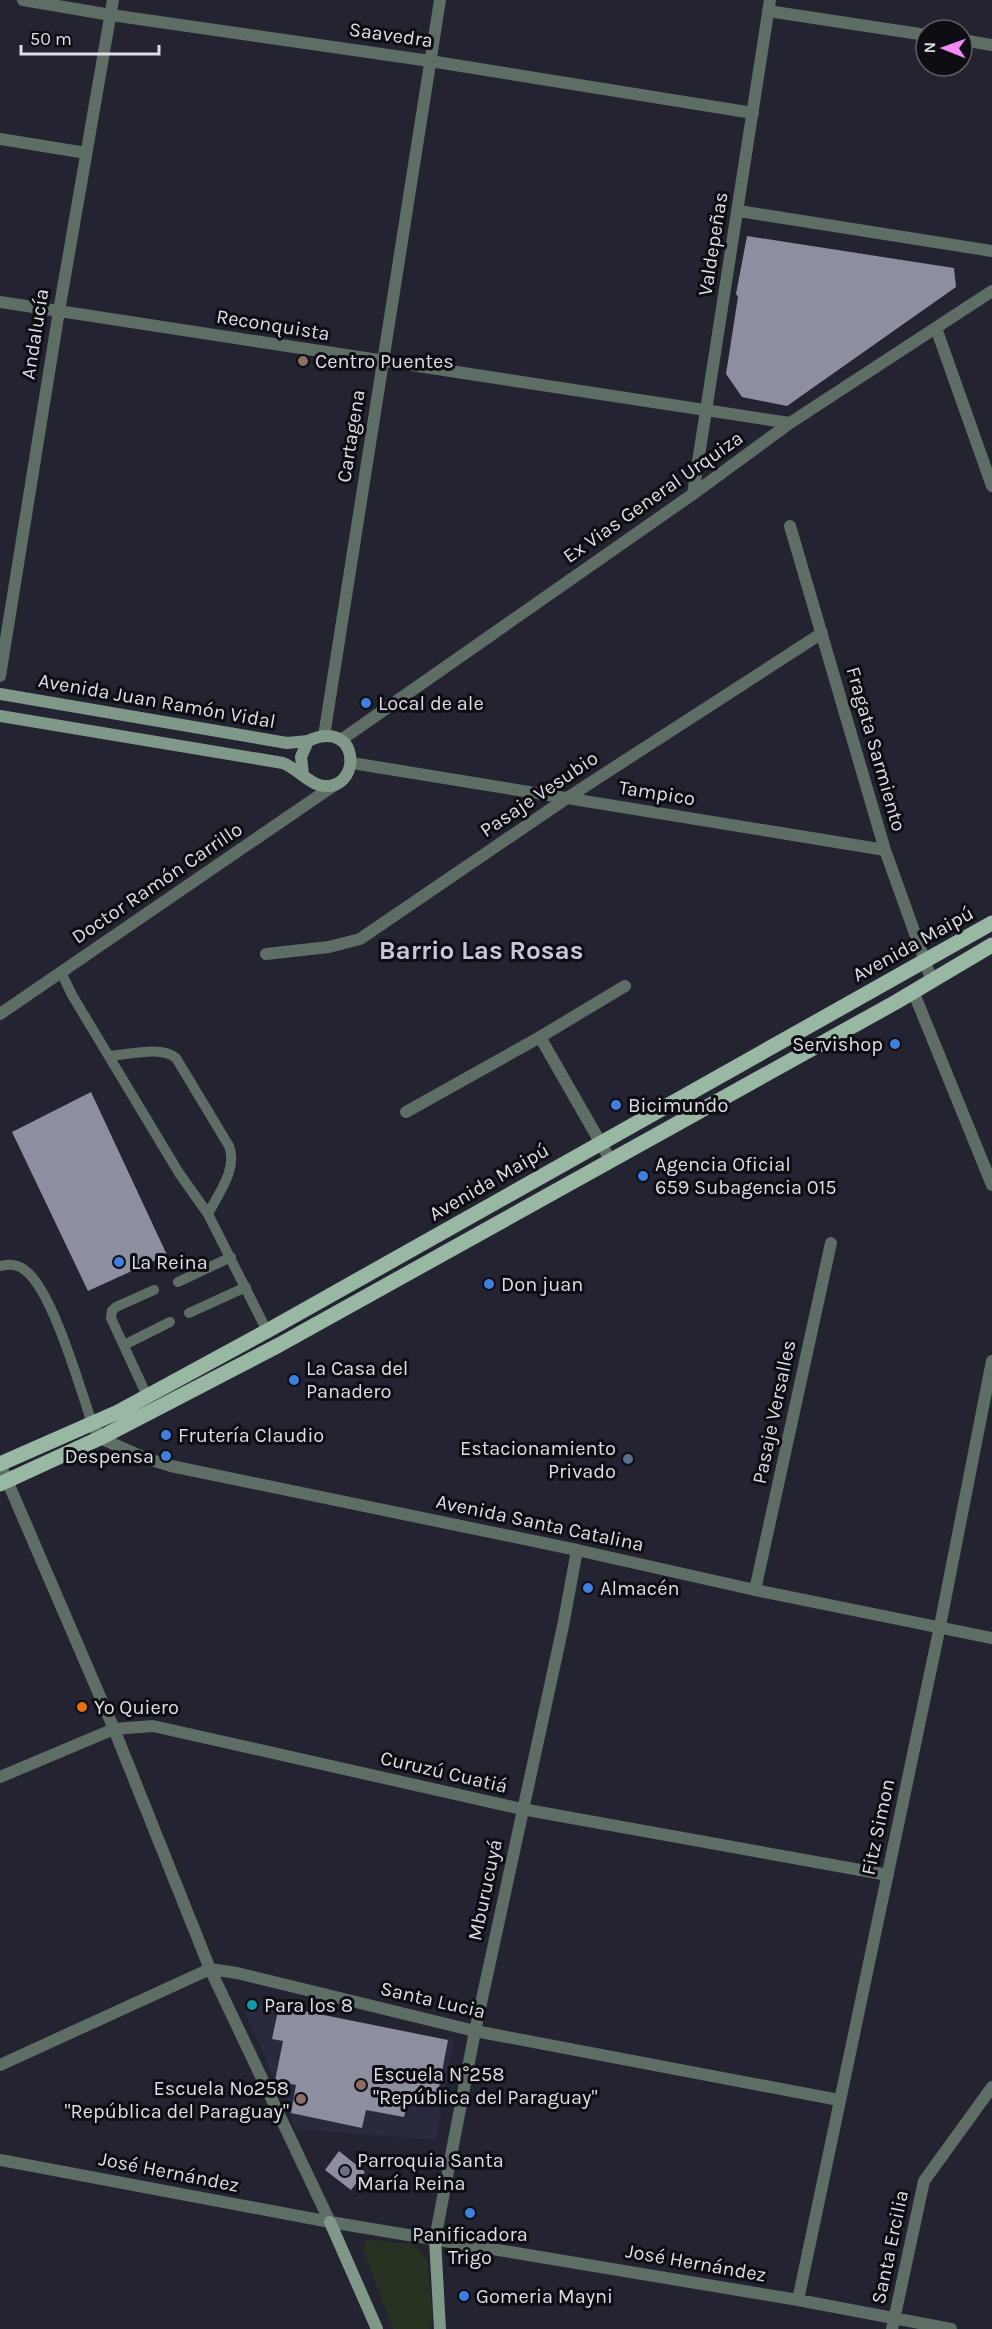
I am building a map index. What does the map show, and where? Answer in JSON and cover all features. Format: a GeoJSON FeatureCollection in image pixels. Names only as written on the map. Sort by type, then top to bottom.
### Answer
{"type":"FeatureCollection","features":[{"type":"Feature","properties":{"kind":"main road","name":"Avenida Juan Ramón Vidal"},"geometry":{"type":"LineString","coordinates":[[0,694],[287,743],[308,741]]}},
{"type":"Feature","properties":{"kind":"main road","name":"Avenida Juan Ramón Vidal"},"geometry":{"type":"LineString","coordinates":[[0,716],[283,763],[303,774]]}},
{"type":"Feature","properties":{"kind":"main road"},"geometry":{"type":"LineString","coordinates":[[324,736],[341,740],[347,746],[352,763],[344,778],[336,784],[317,785],[303,774],[301,757],[308,741],[324,736]]}},
{"type":"Feature","properties":{"kind":"main road","name":"Avenida Maipú"},"geometry":{"type":"LineString","coordinates":[[0,1464],[147,1396],[267,1331],[992,923]]}},
{"type":"Feature","properties":{"kind":"main road","name":"Avenida Maipú"},"geometry":{"type":"LineString","coordinates":[[4,1482],[100,1438],[279,1345],[932,981],[992,945]]}},
{"type":"Feature","properties":{"kind":"main road"},"geometry":{"type":"LineString","coordinates":[[330,2222],[377,2329]]}},
{"type":"Feature","properties":{"kind":"main road"},"geometry":{"type":"LineString","coordinates":[[435,2239],[440,2329]]}},
{"type":"Feature","properties":{"kind":"street","name":"Saavedra"},"geometry":{"type":"LineString","coordinates":[[23,0],[430,61],[753,113]]}},
{"type":"Feature","properties":{"kind":"street","name":"Andalucía"},"geometry":{"type":"LineString","coordinates":[[0,676],[59,311],[113,0]]}},
{"type":"Feature","properties":{"kind":"street","name":"Cartagena"},"geometry":{"type":"LineString","coordinates":[[324,736],[440,0]]}},
{"type":"Feature","properties":{"kind":"street"},"geometry":{"type":"LineString","coordinates":[[769,6],[914,33]]}},
{"type":"Feature","properties":{"kind":"street","name":"Valdepeñas"},"geometry":{"type":"LineString","coordinates":[[693,494],[739,211],[769,6]]}},
{"type":"Feature","properties":{"kind":"street"},"geometry":{"type":"LineString","coordinates":[[974,42],[992,45]]}},
{"type":"Feature","properties":{"kind":"street"},"geometry":{"type":"LineString","coordinates":[[0,139],[86,153]]}},
{"type":"Feature","properties":{"kind":"street"},"geometry":{"type":"LineString","coordinates":[[739,211],[992,251]]}},
{"type":"Feature","properties":{"kind":"street","name":"Ex Vias General Urquiza"},"geometry":{"type":"LineString","coordinates":[[341,740],[693,494],[790,423],[990,295]]}},
{"type":"Feature","properties":{"kind":"street","name":"Reconquista"},"geometry":{"type":"LineString","coordinates":[[0,302],[790,423]]}},
{"type":"Feature","properties":{"kind":"street"},"geometry":{"type":"LineString","coordinates":[[936,328],[992,486]]}},
{"type":"Feature","properties":{"kind":"street","name":"Fragata Sarmiento"},"geometry":{"type":"LineString","coordinates":[[790,526],[885,850],[932,981]]}},
{"type":"Feature","properties":{"kind":"street","name":"Pasaje Vesubio"},"geometry":{"type":"LineString","coordinates":[[266,954],[329,947],[360,939],[567,798],[822,633]]}},
{"type":"Feature","properties":{"kind":"street","name":"Tampico"},"geometry":{"type":"LineString","coordinates":[[352,763],[885,850]]}},
{"type":"Feature","properties":{"kind":"street","name":"Doctor Ramón Carrillo"},"geometry":{"type":"LineString","coordinates":[[0,1014],[336,784]]}},
{"type":"Feature","properties":{"kind":"street"},"geometry":{"type":"LineString","coordinates":[[406,1112],[540,1037],[625,986]]}},
{"type":"Feature","properties":{"kind":"street"},"geometry":{"type":"LineString","coordinates":[[914,991],[992,1185]]}},
{"type":"Feature","properties":{"kind":"street"},"geometry":{"type":"LineString","coordinates":[[540,1037],[611,1161]]}},
{"type":"Feature","properties":{"kind":"street","name":"Pasaje Versalles"},"geometry":{"type":"LineString","coordinates":[[755,1590],[831,1243]]}},
{"type":"Feature","properties":{"kind":"street","name":"Fitz Simon"},"geometry":{"type":"LineString","coordinates":[[798,2300],[940,1626],[992,1361]]}},
{"type":"Feature","properties":{"kind":"street"},"geometry":{"type":"LineString","coordinates":[[92,1423],[100,1438]]}},
{"type":"Feature","properties":{"kind":"street","name":"Avenida Santa Catalina"},"geometry":{"type":"LineString","coordinates":[[100,1438],[145,1458],[171,1466],[992,1638]]}},
{"type":"Feature","properties":{"kind":"street"},"geometry":{"type":"LineString","coordinates":[[0,1464],[4,1482],[114,1729],[210,1969],[330,2222]]}},
{"type":"Feature","properties":{"kind":"street","name":"Mburucuyá"},"geometry":{"type":"LineString","coordinates":[[435,2239],[474,2031],[563,1626],[577,1550]]}},
{"type":"Feature","properties":{"kind":"street","name":"Curuzú Cuatiá"},"geometry":{"type":"LineString","coordinates":[[0,1777],[114,1729],[153,1726],[522,1809],[888,1875]]}},
{"type":"Feature","properties":{"kind":"street"},"geometry":{"type":"LineString","coordinates":[[0,2066],[210,1969]]}},
{"type":"Feature","properties":{"kind":"street","name":"Santa Lucia"},"geometry":{"type":"LineString","coordinates":[[210,1969],[237,1973],[474,2031],[839,2100]]}},
{"type":"Feature","properties":{"kind":"street","name":"Santa Ercilia"},"geometry":{"type":"LineString","coordinates":[[893,2324],[924,2181],[992,2087]]}},
{"type":"Feature","properties":{"kind":"street","name":"José Hernández"},"geometry":{"type":"LineString","coordinates":[[0,2160],[330,2222],[798,2300],[893,2324],[951,2329]]}},
{"type":"Feature","properties":{"kind":"lane"},"geometry":{"type":"LineString","coordinates":[[61,972],[72,995],[179,1173],[208,1214],[267,1331]]}},
{"type":"Feature","properties":{"kind":"lane"},"geometry":{"type":"LineString","coordinates":[[109,1056],[162,1051],[176,1058],[233,1155],[232,1166],[208,1214]]}},
{"type":"Feature","properties":{"kind":"lane"},"geometry":{"type":"LineString","coordinates":[[178,1282],[231,1257]]}},
{"type":"Feature","properties":{"kind":"lane"},"geometry":{"type":"LineString","coordinates":[[0,1266],[12,1264],[20,1266],[36,1280],[54,1314],[92,1423]]}},
{"type":"Feature","properties":{"kind":"lane"},"geometry":{"type":"LineString","coordinates":[[189,1313],[246,1287]]}},
{"type":"Feature","properties":{"kind":"lane"},"geometry":{"type":"LineString","coordinates":[[147,1396],[111,1318],[111,1311],[154,1290]]}},
{"type":"Feature","properties":{"kind":"lane"},"geometry":{"type":"LineString","coordinates":[[124,1345],[170,1322]]}},
{"type":"Feature","properties":{"kind":"shaded area","name":"Escuela N°258 \"República del Paraguay\""},"geometry":{"type":"Polygon","coordinates":[[[256,2002],[454,2041],[436,2140],[296,2129],[245,2012],[256,2002]]]}},
{"type":"Feature","properties":{"kind":"green space"},"geometry":{"type":"Polygon","coordinates":[[[367,2239],[414,2245],[427,2259],[433,2320],[429,2329],[393,2329],[363,2249],[367,2239]]]}},
{"type":"Feature","properties":{"kind":"building"},"geometry":{"type":"Polygon","coordinates":[[[747,236],[954,268],[956,287],[787,406],[742,397],[726,374],[738,297],[736,294],[747,236]]]}},
{"type":"Feature","properties":{"kind":"building"},"geometry":{"type":"Polygon","coordinates":[[[91,1092],[167,1255],[88,1291],[12,1132],[91,1092]]]}},
{"type":"Feature","properties":{"kind":"building","name":"Escuela N°258 \"República del Paraguay\""},"geometry":{"type":"Polygon","coordinates":[[[279,2006],[448,2040],[436,2103],[408,2098],[404,2117],[366,2110],[362,2128],[291,2113],[296,2085],[275,2081],[283,2041],[272,2039],[279,2006]]]}},
{"type":"Feature","properties":{"kind":"building","name":"Parroquia Santa María Reina"},"geometry":{"type":"Polygon","coordinates":[[[339,2151],[365,2172],[351,2190],[325,2170],[339,2151]]]}},
{"type":"Feature","properties":{"kind":"place","name":"Centro Puentes"},"geometry":{"type":"Point","coordinates":[303,361]}},
{"type":"Feature","properties":{"kind":"place","name":"Local de ale"},"geometry":{"type":"Point","coordinates":[366,703]}},
{"type":"Feature","properties":{"kind":"place","name":"Servishop"},"geometry":{"type":"Point","coordinates":[895,1044]}},
{"type":"Feature","properties":{"kind":"place","name":"Bicimundo"},"geometry":{"type":"Point","coordinates":[616,1105]}},
{"type":"Feature","properties":{"kind":"place","name":"Agencia Oficial 659 Subagencia 015"},"geometry":{"type":"Point","coordinates":[643,1176]}},
{"type":"Feature","properties":{"kind":"place","name":"La Reina"},"geometry":{"type":"Point","coordinates":[119,1262]}},
{"type":"Feature","properties":{"kind":"place","name":"Don juan"},"geometry":{"type":"Point","coordinates":[489,1284]}},
{"type":"Feature","properties":{"kind":"place","name":"La Casa del Panadero"},"geometry":{"type":"Point","coordinates":[294,1380]}},
{"type":"Feature","properties":{"kind":"place","name":"Frutería Claudio"},"geometry":{"type":"Point","coordinates":[166,1435]}},
{"type":"Feature","properties":{"kind":"place","name":"Despensa"},"geometry":{"type":"Point","coordinates":[166,1456]}},
{"type":"Feature","properties":{"kind":"place","name":"Estacionamiento Privado"},"geometry":{"type":"Point","coordinates":[628,1459]}},
{"type":"Feature","properties":{"kind":"place","name":"Almacén"},"geometry":{"type":"Point","coordinates":[588,1588]}},
{"type":"Feature","properties":{"kind":"place","name":"Yo Quiero"},"geometry":{"type":"Point","coordinates":[82,1707]}},
{"type":"Feature","properties":{"kind":"place","name":"Para los 8"},"geometry":{"type":"Point","coordinates":[252,2005]}},
{"type":"Feature","properties":{"kind":"place","name":"Escuela N°258 \"República del Paraguay\""},"geometry":{"type":"Point","coordinates":[361,2085]}},
{"type":"Feature","properties":{"kind":"place","name":"Escuela Nº258 \"República del Paraguay\""},"geometry":{"type":"Point","coordinates":[301,2099]}},
{"type":"Feature","properties":{"kind":"place","name":"Parroquia Santa María Reina"},"geometry":{"type":"Point","coordinates":[345,2171]}},
{"type":"Feature","properties":{"kind":"place","name":"Panificadora Trigo"},"geometry":{"type":"Point","coordinates":[470,2213]}},
{"type":"Feature","properties":{"kind":"place","name":"Gomeria Mayni"},"geometry":{"type":"Point","coordinates":[464,2296]}},
{"type":"Feature","properties":{"kind":"district","name":"Barrio Las Rosas"},"geometry":{"type":"Point","coordinates":[481,950]}}]}
